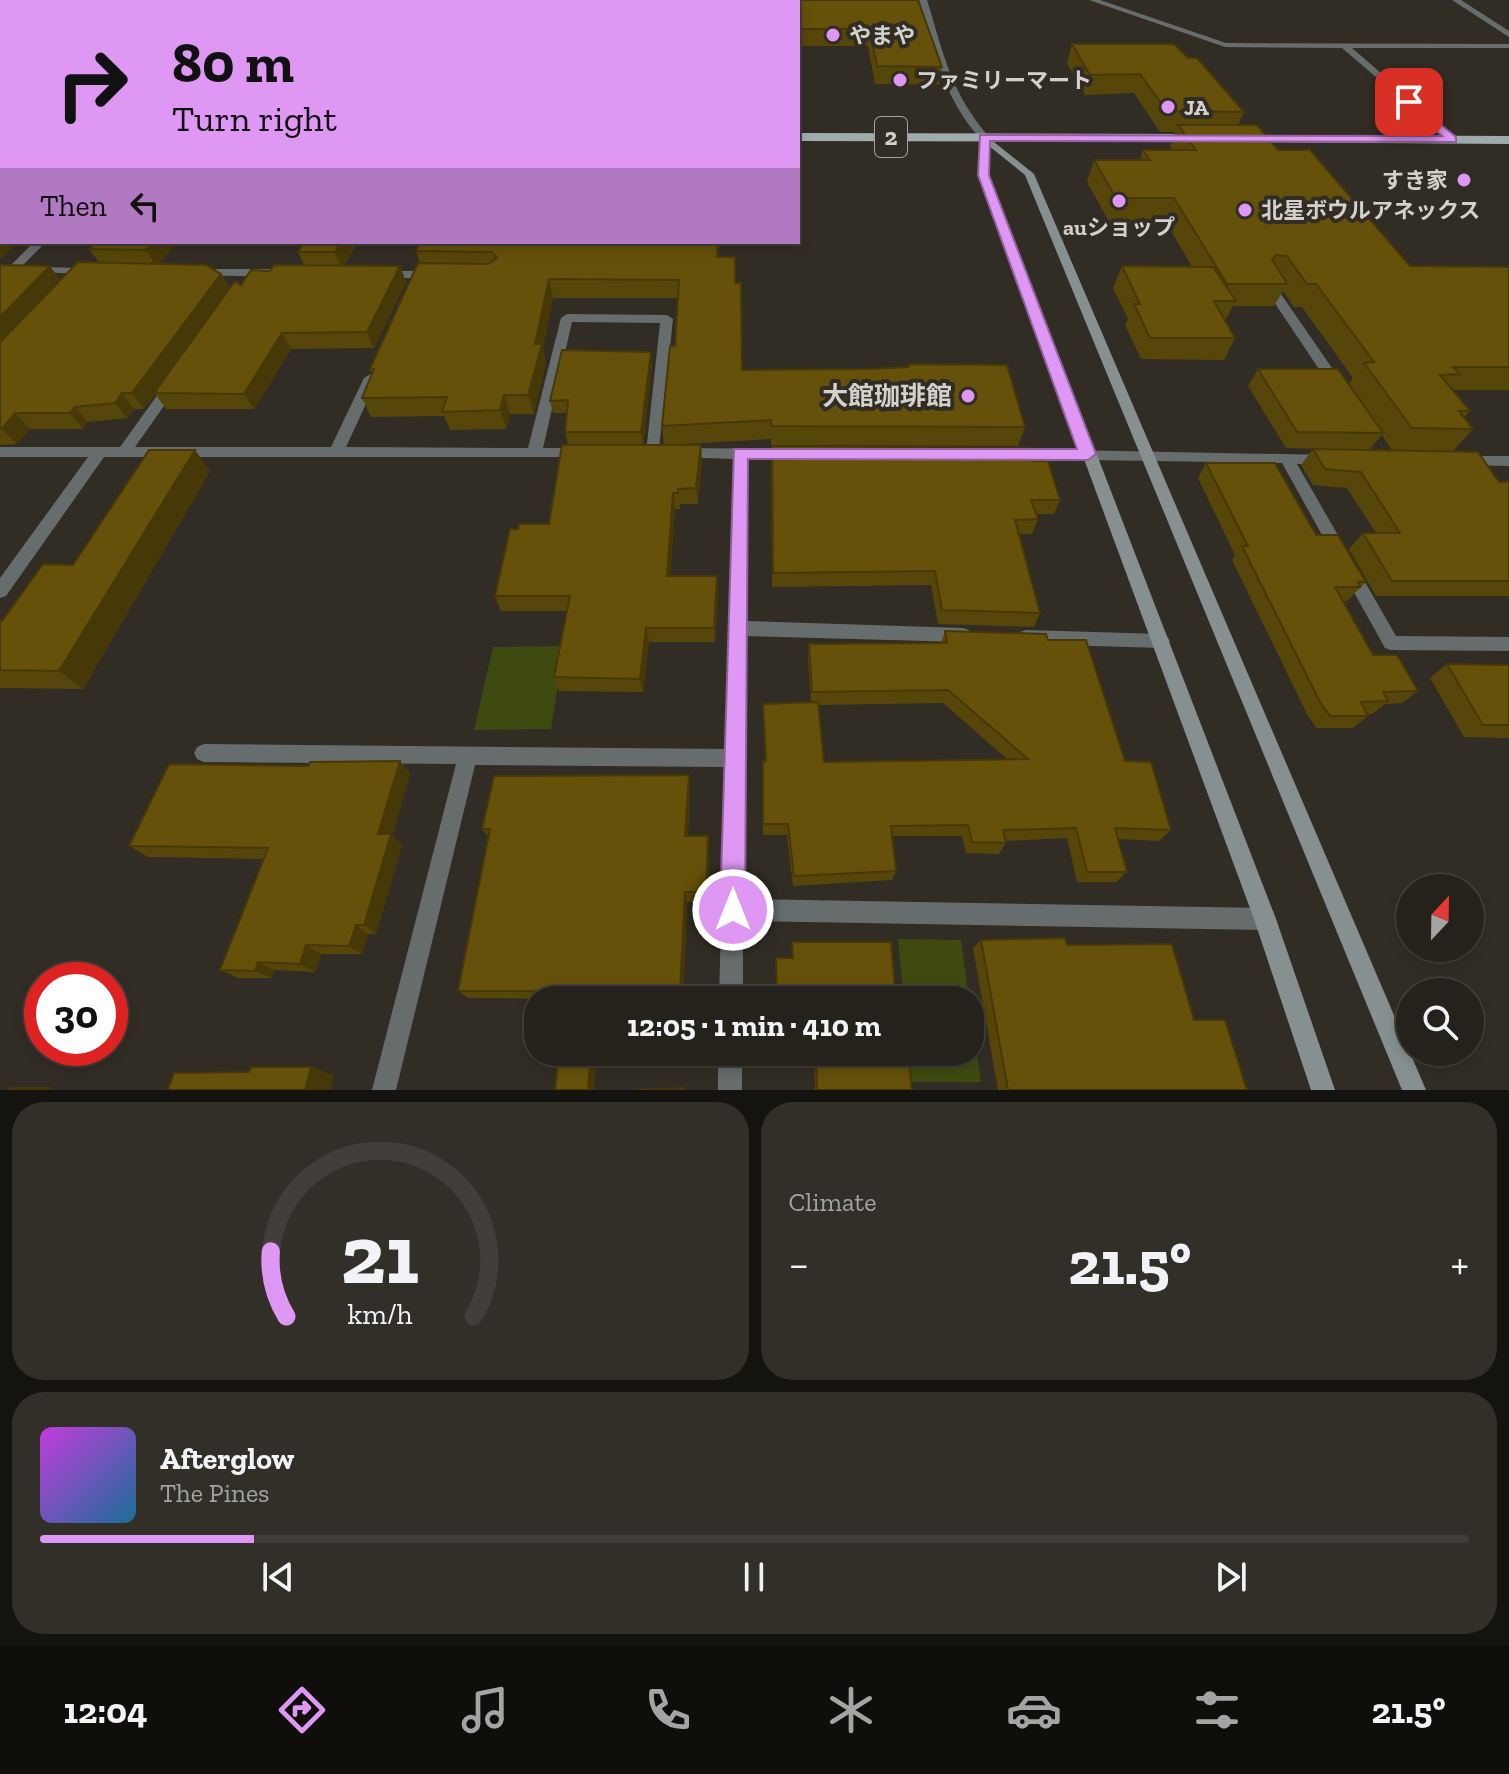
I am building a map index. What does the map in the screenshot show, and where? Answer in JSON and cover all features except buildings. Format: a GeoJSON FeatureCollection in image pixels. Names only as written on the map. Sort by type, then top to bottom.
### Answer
{"type":"FeatureCollection","features":[{"type":"Feature","properties":{"kind":"main road","name":"2"},"geometry":{"type":"LineString","coordinates":[[800,137],[1218,139]]}},
{"type":"Feature","properties":{"kind":"main road"},"geometry":{"type":"LineString","coordinates":[[1234,139],[1509,140]]}},
{"type":"Feature","properties":{"kind":"street"},"geometry":{"type":"LineString","coordinates":[[923,0],[951,89],[969,123],[1029,174],[1414,1090]]}},
{"type":"Feature","properties":{"kind":"street"},"geometry":{"type":"LineString","coordinates":[[1093,0],[1225,45],[1509,46]]}},
{"type":"Feature","properties":{"kind":"street"},"geometry":{"type":"LineString","coordinates":[[1456,0],[1509,35]]}},
{"type":"Feature","properties":{"kind":"street"},"geometry":{"type":"LineString","coordinates":[[1345,46],[1453,140]]}},
{"type":"Feature","properties":{"kind":"street"},"geometry":{"type":"LineString","coordinates":[[984,137],[984,175],[1265,919],[1323,1090]]}},
{"type":"Feature","properties":{"kind":"street"},"geometry":{"type":"LineString","coordinates":[[6,270],[38,244]]}},
{"type":"Feature","properties":{"kind":"street"},"geometry":{"type":"LineString","coordinates":[[6,270],[97,271]]}},
{"type":"Feature","properties":{"kind":"street"},"geometry":{"type":"LineString","coordinates":[[71,282],[81,271]]}},
{"type":"Feature","properties":{"kind":"street"},"geometry":{"type":"LineString","coordinates":[[189,272],[281,274]]}},
{"type":"Feature","properties":{"kind":"street"},"geometry":{"type":"LineString","coordinates":[[242,286],[251,273]]}},
{"type":"Feature","properties":{"kind":"street"},"geometry":{"type":"LineString","coordinates":[[373,275],[449,276]]}},
{"type":"Feature","properties":{"kind":"street"},"geometry":{"type":"LineString","coordinates":[[413,289],[419,275]]}},
{"type":"Feature","properties":{"kind":"street"},"geometry":{"type":"LineString","coordinates":[[1268,283],[1345,397]]}},
{"type":"Feature","properties":{"kind":"street"},"geometry":{"type":"LineString","coordinates":[[534,453],[567,318],[667,319],[645,453],[803,454]]}},
{"type":"Feature","properties":{"kind":"street"},"geometry":{"type":"LineString","coordinates":[[336,453],[375,371]]}},
{"type":"Feature","properties":{"kind":"street"},"geometry":{"type":"LineString","coordinates":[[124,452],[178,376]]}},
{"type":"Feature","properties":{"kind":"street"},"geometry":{"type":"LineString","coordinates":[[0,452],[593,453]]}},
{"type":"Feature","properties":{"kind":"street"},"geometry":{"type":"LineString","coordinates":[[0,591],[100,452]]}},
{"type":"Feature","properties":{"kind":"street"},"geometry":{"type":"LineString","coordinates":[[731,986],[740,454]]}},
{"type":"Feature","properties":{"kind":"street"},"geometry":{"type":"LineString","coordinates":[[993,454],[1148,454],[1344,460]]}},
{"type":"Feature","properties":{"kind":"street"},"geometry":{"type":"LineString","coordinates":[[1286,458],[1391,643],[1509,644]]}},
{"type":"Feature","properties":{"kind":"street"},"geometry":{"type":"LineString","coordinates":[[1449,461],[1509,461]]}},
{"type":"Feature","properties":{"kind":"street"},"geometry":{"type":"LineString","coordinates":[[738,628],[1161,641]]}},
{"type":"Feature","properties":{"kind":"street"},"geometry":{"type":"LineString","coordinates":[[204,753],[733,758]]}},
{"type":"Feature","properties":{"kind":"street"},"geometry":{"type":"LineString","coordinates":[[384,1090],[468,755]]}},
{"type":"Feature","properties":{"kind":"street"},"geometry":{"type":"LineString","coordinates":[[733,910],[1265,919]]}},
{"type":"Feature","properties":{"kind":"street"},"geometry":{"type":"LineString","coordinates":[[730,1066],[730,1090]]}},
{"type":"Feature","properties":{"kind":"green space"},"geometry":{"type":"Polygon","coordinates":[[[564,646],[551,729],[474,730],[493,647],[564,646]]]}},
{"type":"Feature","properties":{"kind":"green space"},"geometry":{"type":"Polygon","coordinates":[[[898,939],[961,940],[967,986],[903,986],[898,939]]]}},
{"type":"Feature","properties":{"kind":"green space"},"geometry":{"type":"Polygon","coordinates":[[[910,1066],[979,1066],[981,1082],[911,1082],[910,1066]]]}},
{"type":"Feature","properties":{"kind":"place","name":"やまや"},"geometry":{"type":"Point","coordinates":[833,35]}},
{"type":"Feature","properties":{"kind":"place","name":"ファミリーマート"},"geometry":{"type":"Point","coordinates":[900,80]}},
{"type":"Feature","properties":{"kind":"place","name":"JA"},"geometry":{"type":"Point","coordinates":[1168,107]}},
{"type":"Feature","properties":{"kind":"place","name":"すき家"},"geometry":{"type":"Point","coordinates":[1464,180]}},
{"type":"Feature","properties":{"kind":"place","name":"auショップ"},"geometry":{"type":"Point","coordinates":[1119,201]}},
{"type":"Feature","properties":{"kind":"place","name":"北星ボウルアネックス"},"geometry":{"type":"Point","coordinates":[1245,210]}},
{"type":"Feature","properties":{"kind":"place","name":"大館珈琲館"},"geometry":{"type":"Point","coordinates":[968,396]}},
{"type":"Feature","properties":{"kind":"route"},"geometry":{"type":"LineString","coordinates":[[733,910],[740,454],[1088,454],[984,175],[984,137],[1453,140],[1409,102]]}}]}
